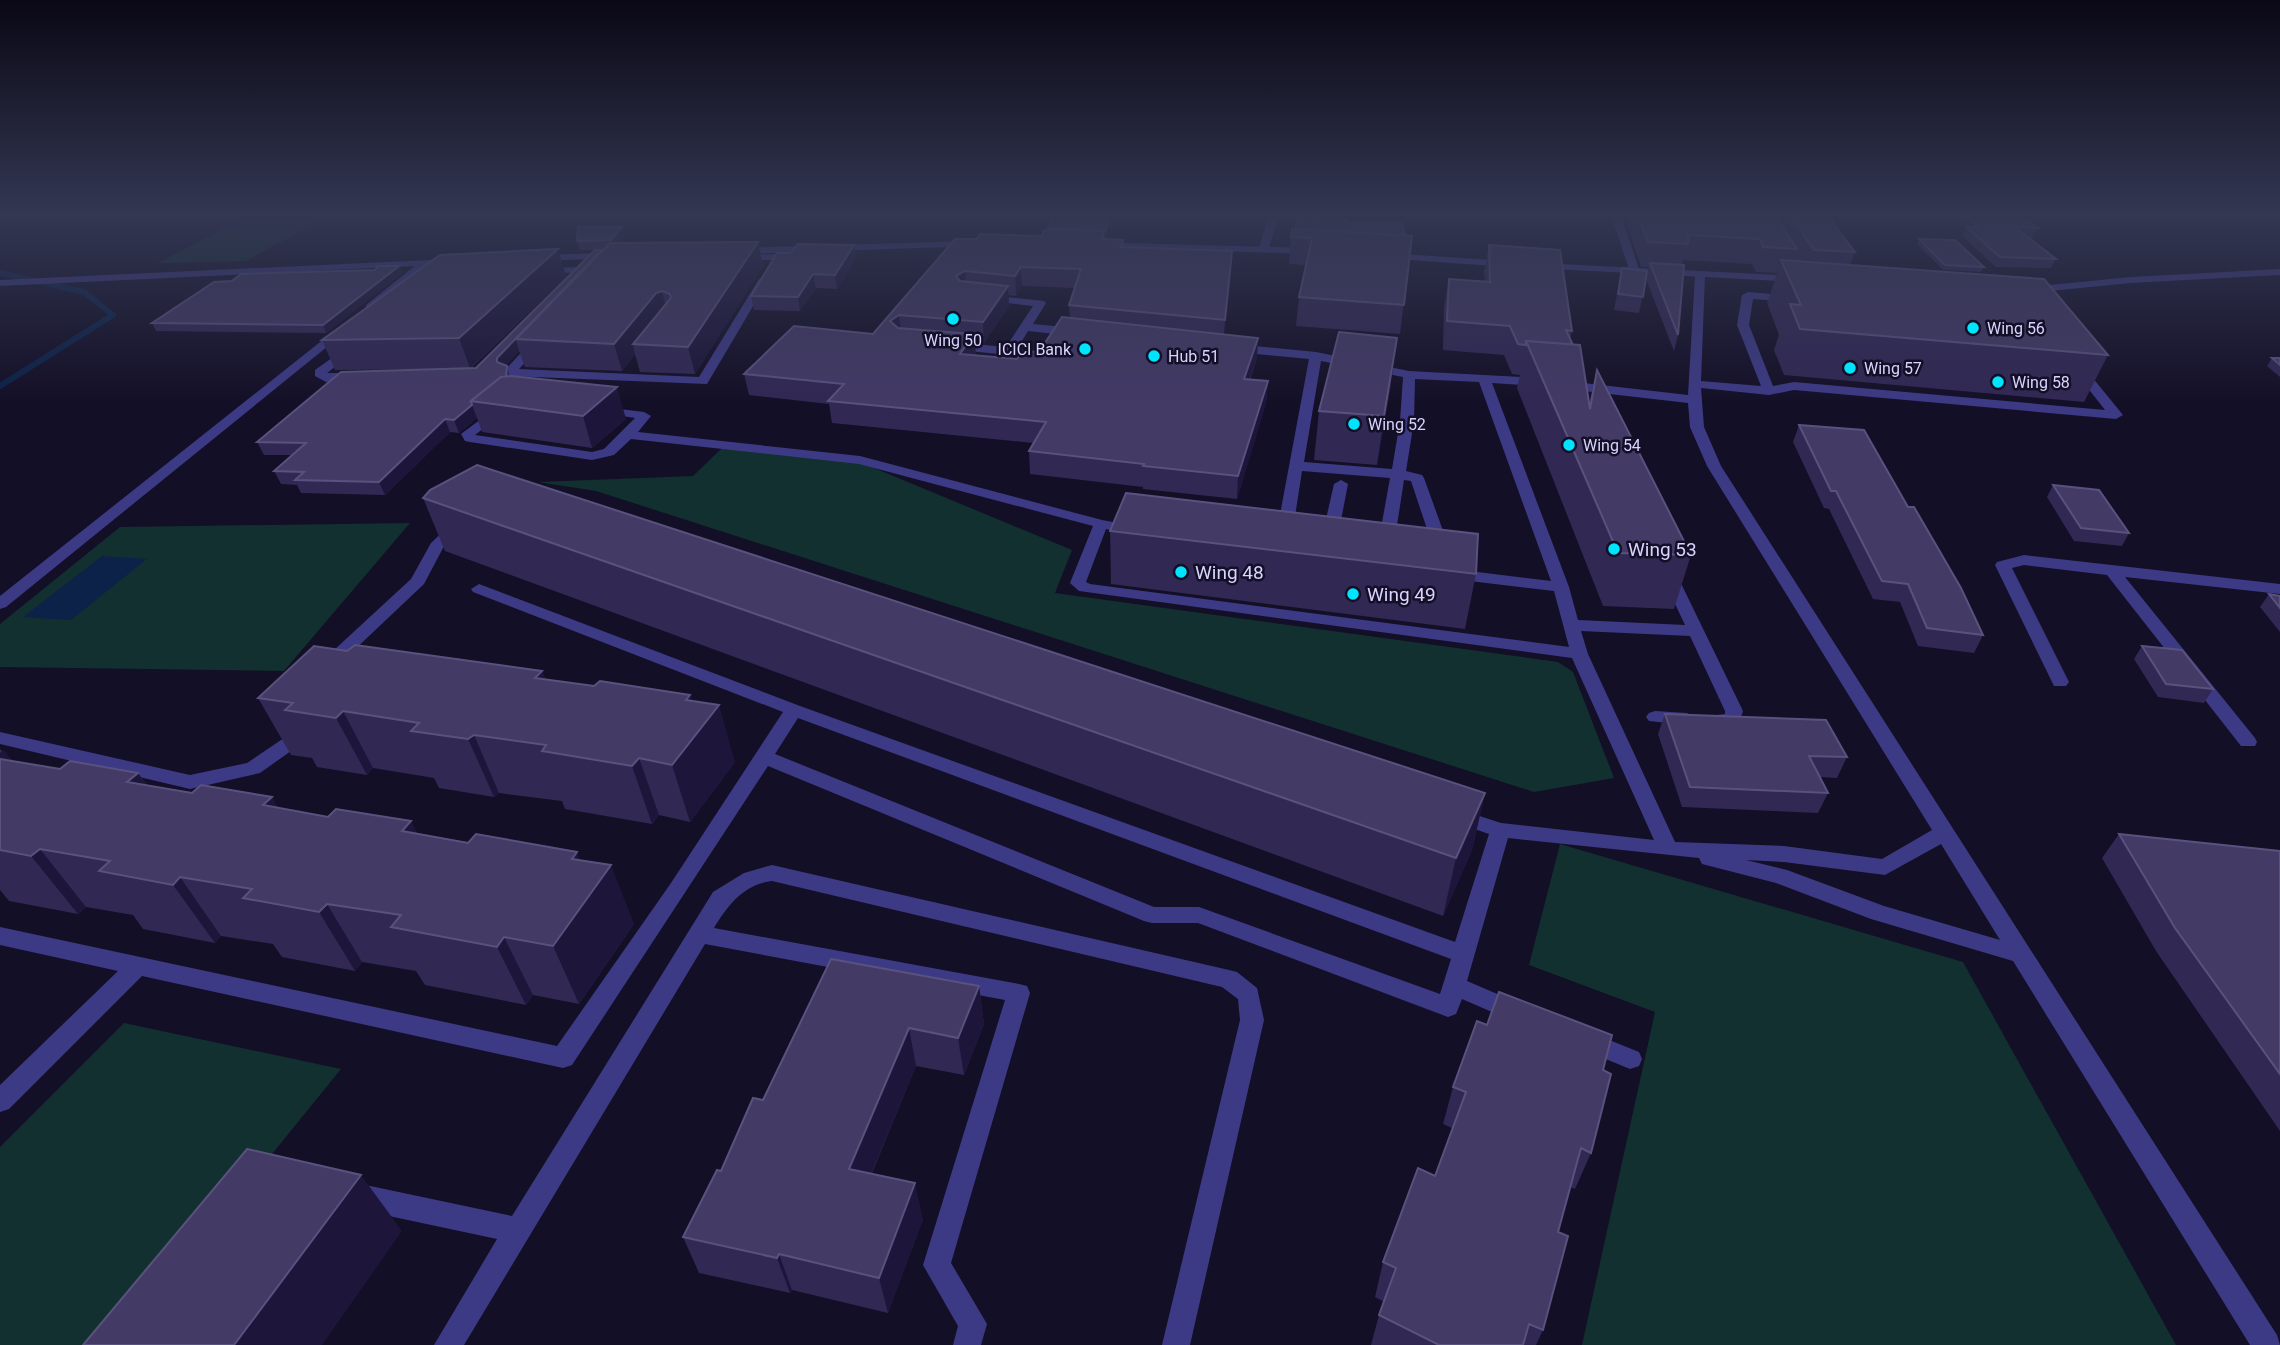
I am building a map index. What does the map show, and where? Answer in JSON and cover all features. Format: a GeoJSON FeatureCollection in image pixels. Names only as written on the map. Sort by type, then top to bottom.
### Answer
{"type":"FeatureCollection","features":[{"type":"Feature","properties":{"kind":"street"},"geometry":{"type":"LineString","coordinates":[[0,283],[138,278]]}},
{"type":"Feature","properties":{"kind":"street"},"geometry":{"type":"LineString","coordinates":[[0,604],[56,562],[407,278]]}},
{"type":"Feature","properties":{"kind":"street"},"geometry":{"type":"LineString","coordinates":[[548,332],[509,372],[629,373],[703,382],[764,278]]}},
{"type":"Feature","properties":{"kind":"street"},"geometry":{"type":"LineString","coordinates":[[1700,278],[1694,392],[1698,426],[1714,466],[2267,1345]]}},
{"type":"Feature","properties":{"kind":"street"},"geometry":{"type":"LineString","coordinates":[[1769,278],[1814,280]]}},
{"type":"Feature","properties":{"kind":"street"},"geometry":{"type":"LineString","coordinates":[[2013,291],[2199,278]]}},
{"type":"Feature","properties":{"kind":"street"},"geometry":{"type":"LineString","coordinates":[[1769,391],[1742,324],[1748,295],[1803,300]]}},
{"type":"Feature","properties":{"kind":"street"},"geometry":{"type":"LineString","coordinates":[[942,345],[1010,351],[1040,303],[979,298]]}},
{"type":"Feature","properties":{"kind":"street"},"geometry":{"type":"LineString","coordinates":[[1026,327],[1095,334]]}},
{"type":"Feature","properties":{"kind":"street"},"geometry":{"type":"LineString","coordinates":[[363,340],[319,373],[326,378],[366,377]]}},
{"type":"Feature","properties":{"kind":"street"},"geometry":{"type":"LineString","coordinates":[[1220,346],[1317,356],[1409,375],[1694,392],[1769,391],[1794,386],[2116,415],[2073,361]]}},
{"type":"Feature","properties":{"kind":"street"},"geometry":{"type":"LineString","coordinates":[[1281,552],[1317,356]]}},
{"type":"Feature","properties":{"kind":"street"},"geometry":{"type":"LineString","coordinates":[[1383,565],[1407,421],[1409,375]]}},
{"type":"Feature","properties":{"kind":"street"},"geometry":{"type":"LineString","coordinates":[[1484,379],[1561,587],[1579,654],[1668,849]]}},
{"type":"Feature","properties":{"kind":"street"},"geometry":{"type":"LineString","coordinates":[[1579,385],[1588,404]]}},
{"type":"Feature","properties":{"kind":"street"},"geometry":{"type":"LineString","coordinates":[[507,403],[468,434],[470,438],[592,456],[609,452],[644,419],[642,415],[590,408]]}},
{"type":"Feature","properties":{"kind":"street"},"geometry":{"type":"LineString","coordinates":[[628,435],[860,460],[1101,524],[1152,532]]}},
{"type":"Feature","properties":{"kind":"street"},"geometry":{"type":"LineString","coordinates":[[1296,466],[1418,478],[1443,554]]}},
{"type":"Feature","properties":{"kind":"street"},"geometry":{"type":"LineString","coordinates":[[1326,558],[1341,484]]}},
{"type":"Feature","properties":{"kind":"street"},"geometry":{"type":"LineString","coordinates":[[317,681],[323,670],[418,581],[436,546],[451,529],[472,518]]}},
{"type":"Feature","properties":{"kind":"street"},"geometry":{"type":"LineString","coordinates":[[1101,524],[1078,583],[1085,588],[1579,654]]}},
{"type":"Feature","properties":{"kind":"street"},"geometry":{"type":"LineString","coordinates":[[1655,717],[1733,720],[1735,716],[1659,552]]}},
{"type":"Feature","properties":{"kind":"street"},"geometry":{"type":"LineString","coordinates":[[2060,682],[2003,565],[2024,560],[2280,589]]}},
{"type":"Feature","properties":{"kind":"street"},"geometry":{"type":"LineString","coordinates":[[2112,571],[2248,742]]}},
{"type":"Feature","properties":{"kind":"street"},"geometry":{"type":"LineString","coordinates":[[1436,572],[1561,587]]}},
{"type":"Feature","properties":{"kind":"street"},"geometry":{"type":"LineString","coordinates":[[479,589],[794,710],[1463,954]]}},
{"type":"Feature","properties":{"kind":"street"},"geometry":{"type":"LineString","coordinates":[[1570,625],[1696,631]]}},
{"type":"Feature","properties":{"kind":"street"},"geometry":{"type":"LineString","coordinates":[[0,936],[563,1058],[678,889],[794,710]]}},
{"type":"Feature","properties":{"kind":"street"},"geometry":{"type":"LineString","coordinates":[[0,738],[190,782],[253,768],[291,742],[314,714]]}},
{"type":"Feature","properties":{"kind":"street"},"geometry":{"type":"LineString","coordinates":[[764,757],[1152,915],[1199,915],[1448,1007],[1500,830]]}},
{"type":"Feature","properties":{"kind":"street"},"geometry":{"type":"LineString","coordinates":[[1447,812],[1500,830],[1668,849],[1784,854],[1885,867],[1945,832]]}},
{"type":"Feature","properties":{"kind":"street"},"geometry":{"type":"LineString","coordinates":[[1668,849],[1780,876],[1879,913],[2022,955]]}},
{"type":"Feature","properties":{"kind":"street"},"geometry":{"type":"LineString","coordinates":[[448,1345],[721,898],[748,878],[772,873],[1228,979],[1249,995],[1252,1020],[1176,1345]]}},
{"type":"Feature","properties":{"kind":"street"},"geometry":{"type":"LineString","coordinates":[[700,934],[1019,993],[937,1265],[973,1324],[967,1345]]}},
{"type":"Feature","properties":{"kind":"street"},"geometry":{"type":"LineString","coordinates":[[0,1101],[138,966]]}},
{"type":"Feature","properties":{"kind":"street"},"geometry":{"type":"LineString","coordinates":[[1454,986],[1542,1023]]}},
{"type":"Feature","properties":{"kind":"street"},"geometry":{"type":"LineString","coordinates":[[1567,1033],[1630,1059]]}},
{"type":"Feature","properties":{"kind":"street"},"geometry":{"type":"LineString","coordinates":[[333,1191],[517,1230]]}},
{"type":"Feature","properties":{"kind":"green space"},"geometry":{"type":"Polygon","coordinates":[[[722,448],[862,463],[1072,550],[1055,593],[1558,662],[1573,672],[1614,778],[1534,792],[596,491],[538,482],[693,476],[722,448]]]}},
{"type":"Feature","properties":{"kind":"green space"},"geometry":{"type":"Polygon","coordinates":[[[410,523],[284,671],[0,667],[0,624],[120,527],[410,523]]]}},
{"type":"Feature","properties":{"kind":"green space"},"geometry":{"type":"Polygon","coordinates":[[[1560,844],[1963,962],[2176,1345],[1582,1345],[1655,1012],[1529,965],[1560,844]]]}},
{"type":"Feature","properties":{"kind":"green space"},"geometry":{"type":"Polygon","coordinates":[[[124,1023],[341,1069],[117,1345],[0,1345],[0,1147],[124,1023]]]}},
{"type":"Feature","properties":{"kind":"water"},"geometry":{"type":"Polygon","coordinates":[[[102,556],[147,559],[71,620],[23,617],[102,556]]]}},
{"type":"Feature","properties":{"kind":"building"},"geometry":{"type":"Polygon","coordinates":[[[236,278],[384,278],[323,325],[152,323],[214,282],[232,281],[236,278]]]}},
{"type":"Feature","properties":{"kind":"building"},"geometry":{"type":"Polygon","coordinates":[[[408,278],[526,278],[459,338],[322,340],[408,278]]]}},
{"type":"Feature","properties":{"kind":"building"},"geometry":{"type":"Polygon","coordinates":[[[567,278],[574,278],[497,358],[497,362],[507,366],[506,377],[501,377],[471,401],[472,405],[454,420],[445,419],[379,482],[295,480],[304,472],[274,471],[306,443],[257,442],[341,372],[476,368],[567,278]]]}},
{"type":"Feature","properties":{"kind":"building"},"geometry":{"type":"Polygon","coordinates":[[[576,278],[734,278],[688,347],[633,344],[671,298],[670,294],[662,291],[656,293],[614,344],[516,339],[576,278]]]}},
{"type":"Feature","properties":{"kind":"building"},"geometry":{"type":"Polygon","coordinates":[[[762,278],[811,278],[798,297],[751,296],[762,278]]]}},
{"type":"Feature","properties":{"kind":"building"},"geometry":{"type":"Polygon","coordinates":[[[922,278],[957,278],[960,281],[1008,286],[983,322],[899,315],[890,321],[898,328],[974,334],[960,354],[1017,359],[1023,351],[1039,352],[1062,317],[1258,338],[1244,379],[1268,381],[1238,476],[1029,451],[1046,422],[828,401],[844,384],[744,374],[794,326],[873,334],[922,278]]]}},
{"type":"Feature","properties":{"kind":"building"},"geometry":{"type":"Polygon","coordinates":[[[1078,278],[1229,278],[1225,320],[1069,305],[1078,278]]]}},
{"type":"Feature","properties":{"kind":"building"},"geometry":{"type":"Polygon","coordinates":[[[1303,278],[1407,278],[1404,305],[1299,297],[1303,278]]]}},
{"type":"Feature","properties":{"kind":"building"},"geometry":{"type":"Polygon","coordinates":[[[1490,278],[1564,278],[1572,331],[1566,330],[1573,345],[1526,341],[1526,345],[1518,344],[1510,326],[1447,321],[1449,279],[1490,282],[1490,278]]]}},
{"type":"Feature","properties":{"kind":"building"},"geometry":{"type":"Polygon","coordinates":[[[1620,278],[1646,278],[1643,297],[1618,294],[1620,278]]]}},
{"type":"Feature","properties":{"kind":"building"},"geometry":{"type":"Polygon","coordinates":[[[1656,278],[1683,278],[1678,335],[1656,278]]]}},
{"type":"Feature","properties":{"kind":"building"},"geometry":{"type":"Polygon","coordinates":[[[1789,278],[2044,279],[2108,355],[1800,329],[1790,304],[1801,305],[1789,278]]]}},
{"type":"Feature","properties":{"kind":"building"},"geometry":{"type":"Polygon","coordinates":[[[1339,332],[1397,338],[1384,416],[1319,411],[1339,332]]]}},
{"type":"Feature","properties":{"kind":"building"},"geometry":{"type":"Polygon","coordinates":[[[1526,341],[1580,345],[1590,409],[1597,370],[1691,555],[1618,553],[1526,341]]]}},
{"type":"Feature","properties":{"kind":"building"},"geometry":{"type":"Polygon","coordinates":[[[501,377],[617,387],[583,416],[471,401],[501,377]]]}},
{"type":"Feature","properties":{"kind":"building"},"geometry":{"type":"Polygon","coordinates":[[[1799,425],[1864,430],[1908,507],[1914,507],[1961,588],[1983,635],[1927,628],[1908,584],[1882,581],[1836,491],[1831,491],[1799,425]]]}},
{"type":"Feature","properties":{"kind":"building"},"geometry":{"type":"Polygon","coordinates":[[[477,465],[1485,793],[1456,858],[423,498],[430,490],[477,465]]]}},
{"type":"Feature","properties":{"kind":"building"},"geometry":{"type":"Polygon","coordinates":[[[2053,485],[2099,490],[2129,533],[2081,528],[2053,485]]]}},
{"type":"Feature","properties":{"kind":"building"},"geometry":{"type":"Polygon","coordinates":[[[1126,493],[1478,534],[1476,574],[1110,531],[1126,493]]]}},
{"type":"Feature","properties":{"kind":"building"},"geometry":{"type":"Polygon","coordinates":[[[2269,594],[2280,596],[2280,608],[2269,594]]]}},
{"type":"Feature","properties":{"kind":"building"},"geometry":{"type":"Polygon","coordinates":[[[355,645],[542,671],[535,678],[594,686],[600,681],[690,695],[686,700],[719,705],[672,765],[639,758],[632,766],[542,751],[546,745],[474,735],[468,739],[411,731],[419,723],[343,711],[336,718],[285,710],[293,703],[258,698],[314,646],[347,651],[355,645]]]}},
{"type":"Feature","properties":{"kind":"building"},"geometry":{"type":"Polygon","coordinates":[[[2142,646],[2182,650],[2213,689],[2166,684],[2142,646]]]}},
{"type":"Feature","properties":{"kind":"building"},"geometry":{"type":"Polygon","coordinates":[[[1665,714],[1826,720],[1847,757],[1809,756],[1828,793],[1690,787],[1665,714]]]}},
{"type":"Feature","properties":{"kind":"building"},"geometry":{"type":"Polygon","coordinates":[[[0,759],[60,769],[70,761],[138,773],[127,782],[192,793],[201,785],[272,797],[263,805],[328,817],[336,809],[411,821],[402,831],[468,843],[476,834],[577,852],[572,859],[611,865],[553,946],[504,937],[497,947],[391,927],[401,915],[327,904],[319,912],[243,898],[252,889],[180,877],[173,885],[99,871],[110,861],[40,849],[31,856],[0,850],[0,759]]]}},
{"type":"Feature","properties":{"kind":"building"},"geometry":{"type":"Polygon","coordinates":[[[2119,834],[2280,851],[2280,1074],[2175,928],[2119,834]]]}},
{"type":"Feature","properties":{"kind":"building"},"geometry":{"type":"Polygon","coordinates":[[[831,959],[979,986],[958,1038],[909,1028],[849,1169],[915,1183],[879,1278],[779,1254],[777,1258],[683,1237],[717,1170],[721,1171],[753,1098],[763,1100],[831,959]]]}},
{"type":"Feature","properties":{"kind":"building"},"geometry":{"type":"Polygon","coordinates":[[[1499,992],[1612,1035],[1603,1070],[1611,1074],[1591,1153],[1581,1148],[1558,1232],[1568,1236],[1543,1330],[1529,1324],[1523,1345],[1439,1345],[1379,1315],[1396,1268],[1383,1262],[1418,1168],[1435,1176],[1466,1092],[1453,1087],[1477,1021],[1487,1025],[1499,992]]]}},
{"type":"Feature","properties":{"kind":"building"},"geometry":{"type":"Polygon","coordinates":[[[247,1149],[361,1175],[234,1345],[83,1345],[247,1149]]]}},
{"type":"Feature","properties":{"kind":"waterway"},"geometry":{"type":"LineString","coordinates":[[0,386],[113,315],[84,292],[21,278]]}},
{"type":"Feature","properties":{"kind":"place","name":"Wing 50"},"geometry":{"type":"Point","coordinates":[953,319]}},
{"type":"Feature","properties":{"kind":"place","name":"Wing 56"},"geometry":{"type":"Point","coordinates":[1973,328]}},
{"type":"Feature","properties":{"kind":"place","name":"ICICI Bank"},"geometry":{"type":"Point","coordinates":[1085,349]}},
{"type":"Feature","properties":{"kind":"place","name":"Hub 51"},"geometry":{"type":"Point","coordinates":[1154,356]}},
{"type":"Feature","properties":{"kind":"place","name":"Wing 57"},"geometry":{"type":"Point","coordinates":[1850,368]}},
{"type":"Feature","properties":{"kind":"place","name":"Wing 58"},"geometry":{"type":"Point","coordinates":[1998,382]}},
{"type":"Feature","properties":{"kind":"place","name":"Wing 52"},"geometry":{"type":"Point","coordinates":[1354,424]}},
{"type":"Feature","properties":{"kind":"place","name":"Wing 54"},"geometry":{"type":"Point","coordinates":[1569,445]}},
{"type":"Feature","properties":{"kind":"place","name":"Wing 53"},"geometry":{"type":"Point","coordinates":[1614,549]}},
{"type":"Feature","properties":{"kind":"place","name":"Wing 48"},"geometry":{"type":"Point","coordinates":[1181,572]}},
{"type":"Feature","properties":{"kind":"place","name":"Wing 49"},"geometry":{"type":"Point","coordinates":[1353,594]}}]}
